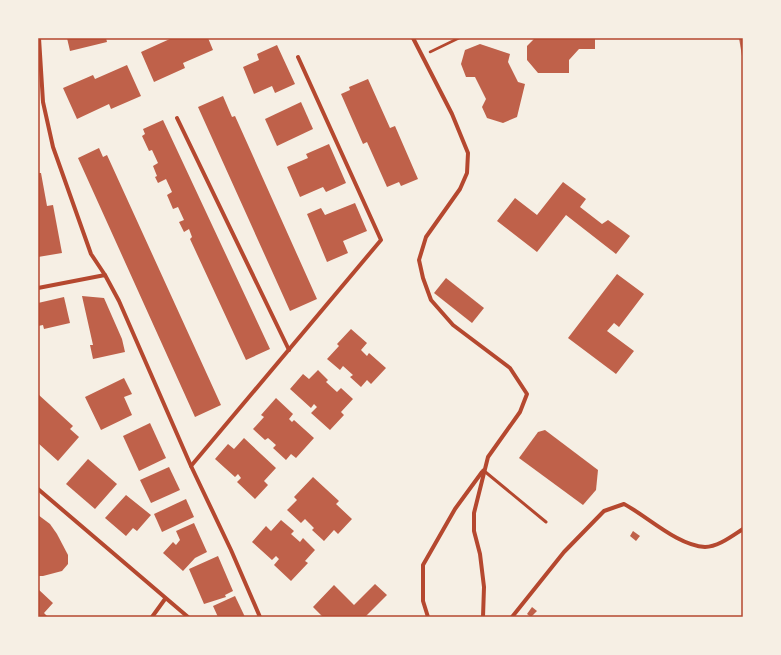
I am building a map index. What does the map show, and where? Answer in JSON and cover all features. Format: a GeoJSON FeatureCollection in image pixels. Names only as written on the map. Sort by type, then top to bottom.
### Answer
{"type":"FeatureCollection","features":[{"type":"Feature","properties":{"kind":"street"},"geometry":{"type":"LineString","coordinates":[[39,38],[43,102],[55,154],[91,254],[105,274],[119,301],[190,466],[231,550],[260,617]]}},
{"type":"Feature","properties":{"kind":"street"},"geometry":{"type":"LineString","coordinates":[[413,38],[452,114],[468,153],[466,172],[460,189],[426,237],[419,260],[423,278],[431,300],[453,325],[510,368],[527,394],[520,412],[488,457],[483,470],[474,513],[474,531],[480,554],[484,587],[483,617]]}},
{"type":"Feature","properties":{"kind":"street"},"geometry":{"type":"LineString","coordinates":[[190,466],[381,240],[298,57]]}},
{"type":"Feature","properties":{"kind":"street"},"geometry":{"type":"LineString","coordinates":[[177,118],[289,350]]}},
{"type":"Feature","properties":{"kind":"street"},"geometry":{"type":"LineString","coordinates":[[38,288],[105,274]]}},
{"type":"Feature","properties":{"kind":"street"},"geometry":{"type":"LineString","coordinates":[[428,617],[423,601],[423,565],[455,509],[483,470]]}},
{"type":"Feature","properties":{"kind":"street"},"geometry":{"type":"LineString","coordinates":[[38,488],[165,599],[188,617]]}},
{"type":"Feature","properties":{"kind":"street"},"geometry":{"type":"LineString","coordinates":[[512,617],[564,552],[604,511],[624,504],[636,510],[650,522],[672,535],[705,547],[725,541],[743,529]]}},
{"type":"Feature","properties":{"kind":"street"},"geometry":{"type":"LineString","coordinates":[[152,617],[165,599]]}},
{"type":"Feature","properties":{"kind":"lane"},"geometry":{"type":"LineString","coordinates":[[483,470],[546,522]]}},
{"type":"Feature","properties":{"kind":"path"},"geometry":{"type":"LineString","coordinates":[[422,56],[459,38]]}},
{"type":"Feature","properties":{"kind":"building"},"geometry":{"type":"Polygon","coordinates":[[[67,38],[106,38],[107,42],[70,51],[67,38]]]}},
{"type":"Feature","properties":{"kind":"building"},"geometry":{"type":"Polygon","coordinates":[[[172,38],[208,38],[213,50],[183,63],[185,68],[154,82],[141,52],[172,38]]]}},
{"type":"Feature","properties":{"kind":"building"},"geometry":{"type":"Polygon","coordinates":[[[535,38],[595,38],[595,49],[579,49],[569,60],[569,73],[538,73],[527,60],[527,46],[535,38]]]}},
{"type":"Feature","properties":{"kind":"building"},"geometry":{"type":"Polygon","coordinates":[[[739,38],[743,38],[743,56],[742,56],[739,38]]]}},
{"type":"Feature","properties":{"kind":"building"},"geometry":{"type":"Polygon","coordinates":[[[480,44],[510,54],[508,62],[518,82],[525,84],[517,117],[503,123],[487,118],[482,107],[486,99],[475,77],[466,77],[461,64],[465,50],[480,44]]]}},
{"type":"Feature","properties":{"kind":"building"},"geometry":{"type":"Polygon","coordinates":[[[277,45],[295,84],[275,93],[272,86],[254,94],[243,67],[259,60],[257,54],[277,45]]]}},
{"type":"Feature","properties":{"kind":"building"},"geometry":{"type":"Polygon","coordinates":[[[127,65],[141,96],[111,109],[109,104],[77,119],[63,88],[93,75],[95,79],[127,65]]]}},
{"type":"Feature","properties":{"kind":"building"},"geometry":{"type":"Polygon","coordinates":[[[368,79],[390,128],[395,126],[418,179],[401,186],[399,182],[387,187],[367,142],[363,144],[341,94],[350,90],[349,87],[368,79]]]}},
{"type":"Feature","properties":{"kind":"building"},"geometry":{"type":"Polygon","coordinates":[[[223,96],[232,117],[235,116],[317,299],[290,311],[198,107],[223,96]]]}},
{"type":"Feature","properties":{"kind":"building"},"geometry":{"type":"Polygon","coordinates":[[[301,102],[313,129],[277,146],[265,119],[301,102]]]}},
{"type":"Feature","properties":{"kind":"building"},"geometry":{"type":"Polygon","coordinates":[[[163,120],[270,349],[246,360],[190,239],[192,237],[189,229],[184,232],[179,222],[184,220],[178,207],[173,209],[167,195],[172,192],[166,179],[158,183],[155,177],[157,176],[153,166],[158,163],[152,150],[149,151],[142,136],[145,134],[143,129],[163,120]]]}},
{"type":"Feature","properties":{"kind":"building"},"geometry":{"type":"Polygon","coordinates":[[[329,144],[346,183],[326,192],[323,187],[300,197],[287,167],[308,158],[306,154],[329,144]]]}},
{"type":"Feature","properties":{"kind":"building"},"geometry":{"type":"Polygon","coordinates":[[[99,148],[103,157],[107,155],[221,405],[195,417],[78,158],[99,148]]]}},
{"type":"Feature","properties":{"kind":"building"},"geometry":{"type":"Polygon","coordinates":[[[38,173],[41,173],[47,206],[53,205],[62,253],[38,257],[38,173]]]}},
{"type":"Feature","properties":{"kind":"building"},"geometry":{"type":"Polygon","coordinates":[[[563,182],[586,199],[580,207],[602,224],[608,220],[630,236],[616,254],[566,215],[537,252],[497,221],[515,198],[537,215],[563,182]]]}},
{"type":"Feature","properties":{"kind":"building"},"geometry":{"type":"Polygon","coordinates":[[[355,203],[367,231],[343,241],[348,253],[327,262],[307,214],[321,208],[325,215],[355,203]]]}},
{"type":"Feature","properties":{"kind":"building"},"geometry":{"type":"Polygon","coordinates":[[[617,274],[644,294],[619,327],[614,323],[607,331],[634,351],[616,374],[568,338],[617,274]]]}},
{"type":"Feature","properties":{"kind":"building"},"geometry":{"type":"Polygon","coordinates":[[[446,278],[484,308],[472,323],[434,293],[446,278]]]}},
{"type":"Feature","properties":{"kind":"building"},"geometry":{"type":"Polygon","coordinates":[[[82,296],[104,298],[122,339],[125,352],[93,359],[90,345],[93,345],[82,296]]]}},
{"type":"Feature","properties":{"kind":"building"},"geometry":{"type":"Polygon","coordinates":[[[64,297],[70,323],[44,329],[43,325],[38,326],[38,303],[64,297]]]}},
{"type":"Feature","properties":{"kind":"building"},"geometry":{"type":"Polygon","coordinates":[[[351,329],[367,343],[361,350],[367,356],[369,353],[386,368],[371,384],[367,380],[361,387],[350,377],[353,375],[343,366],[340,370],[327,359],[339,346],[337,344],[351,329]]]}},
{"type":"Feature","properties":{"kind":"building"},"geometry":{"type":"Polygon","coordinates":[[[318,370],[328,380],[326,382],[337,392],[341,388],[353,399],[341,412],[344,415],[330,430],[311,413],[317,407],[314,404],[311,408],[290,389],[303,374],[309,379],[318,370]]]}},
{"type":"Feature","properties":{"kind":"building"},"geometry":{"type":"Polygon","coordinates":[[[124,378],[132,394],[124,397],[132,415],[101,430],[85,397],[124,378]]]}},
{"type":"Feature","properties":{"kind":"building"},"geometry":{"type":"Polygon","coordinates":[[[38,394],[73,426],[70,429],[79,437],[58,461],[38,443],[38,394]]]}},
{"type":"Feature","properties":{"kind":"building"},"geometry":{"type":"Polygon","coordinates":[[[276,398],[293,414],[289,419],[292,422],[294,420],[314,438],[296,458],[291,454],[286,460],[273,448],[276,445],[268,438],[265,440],[253,429],[264,417],[261,415],[276,398]]]}},
{"type":"Feature","properties":{"kind":"building"},"geometry":{"type":"Polygon","coordinates":[[[150,423],[166,458],[139,471],[123,436],[150,423]]]}},
{"type":"Feature","properties":{"kind":"building"},"geometry":{"type":"Polygon","coordinates":[[[545,430],[598,470],[596,490],[583,505],[519,458],[538,432],[545,430]]]}},
{"type":"Feature","properties":{"kind":"building"},"geometry":{"type":"Polygon","coordinates":[[[244,438],[276,468],[264,481],[268,485],[255,499],[237,482],[241,478],[238,474],[235,477],[215,459],[228,444],[234,449],[244,438]]]}},
{"type":"Feature","properties":{"kind":"building"},"geometry":{"type":"Polygon","coordinates":[[[88,459],[117,484],[95,509],[66,484],[88,459]]]}},
{"type":"Feature","properties":{"kind":"building"},"geometry":{"type":"Polygon","coordinates":[[[169,467],[180,490],[151,503],[140,480],[169,467]]]}},
{"type":"Feature","properties":{"kind":"building"},"geometry":{"type":"Polygon","coordinates":[[[313,477],[339,501],[336,504],[352,519],[338,534],[334,530],[324,541],[312,530],[314,528],[305,519],[301,523],[287,510],[297,500],[294,497],[313,477]]]}},
{"type":"Feature","properties":{"kind":"building"},"geometry":{"type":"Polygon","coordinates":[[[126,495],[151,515],[137,531],[133,528],[126,536],[105,518],[126,495]]]}},
{"type":"Feature","properties":{"kind":"building"},"geometry":{"type":"Polygon","coordinates":[[[186,499],[194,517],[162,532],[154,514],[186,499]]]}},
{"type":"Feature","properties":{"kind":"building"},"geometry":{"type":"Polygon","coordinates":[[[38,515],[50,524],[68,555],[68,564],[62,571],[43,576],[38,576],[38,515]]]}},
{"type":"Feature","properties":{"kind":"building"},"geometry":{"type":"Polygon","coordinates":[[[281,520],[294,531],[291,534],[300,542],[303,538],[315,550],[305,561],[308,563],[291,581],[274,565],[279,559],[276,556],[272,560],[252,542],[266,526],[271,531],[281,520]]]}},
{"type":"Feature","properties":{"kind":"building"},"geometry":{"type":"Polygon","coordinates":[[[194,523],[207,552],[195,558],[183,571],[163,553],[173,542],[176,545],[180,540],[176,531],[194,523]]]}},
{"type":"Feature","properties":{"kind":"building"},"geometry":{"type":"Polygon","coordinates":[[[633,531],[640,536],[636,541],[630,536],[633,531]]]}},
{"type":"Feature","properties":{"kind":"building"},"geometry":{"type":"Polygon","coordinates":[[[218,556],[233,591],[225,595],[226,597],[204,604],[189,569],[218,556]]]}},
{"type":"Feature","properties":{"kind":"building"},"geometry":{"type":"Polygon","coordinates":[[[375,584],[387,595],[365,617],[323,617],[313,607],[334,585],[354,605],[375,584]]]}},
{"type":"Feature","properties":{"kind":"building"},"geometry":{"type":"Polygon","coordinates":[[[38,589],[53,603],[44,613],[48,617],[38,617],[38,589]]]}},
{"type":"Feature","properties":{"kind":"building"},"geometry":{"type":"Polygon","coordinates":[[[235,596],[245,617],[218,617],[213,606],[235,596]]]}},
{"type":"Feature","properties":{"kind":"building"},"geometry":{"type":"Polygon","coordinates":[[[532,607],[537,611],[531,617],[527,614],[532,607]]]}}]}
